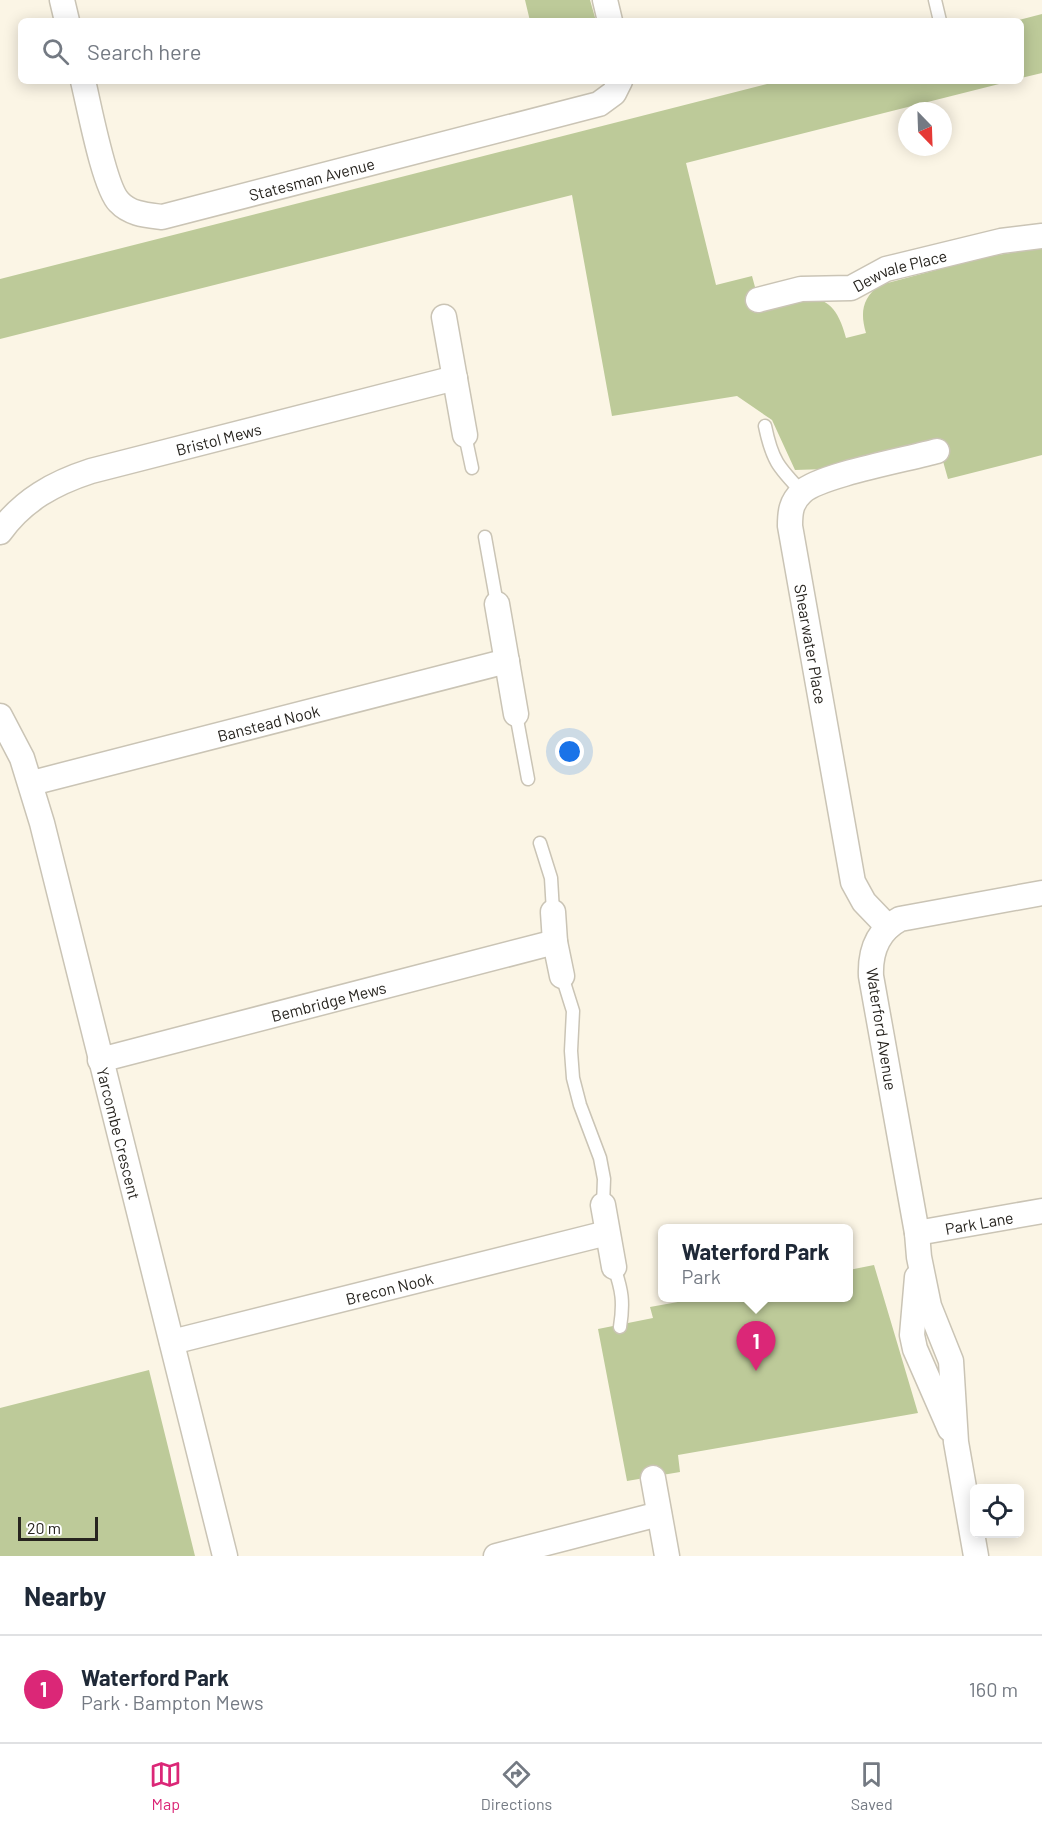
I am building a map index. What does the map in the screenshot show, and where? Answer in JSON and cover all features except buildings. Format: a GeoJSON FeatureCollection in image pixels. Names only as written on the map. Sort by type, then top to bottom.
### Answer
{"type":"FeatureCollection","features":[{"type":"Feature","properties":{"kind":"street"},"geometry":{"type":"LineString","coordinates":[[62,0],[66,18]]}},
{"type":"Feature","properties":{"kind":"street"},"geometry":{"type":"LineString","coordinates":[[605,0],[609,18]]}},
{"type":"Feature","properties":{"kind":"street","name":"Statesman Avenue"},"geometry":{"type":"LineString","coordinates":[[83,84],[109,184],[118,202],[137,214],[162,216],[599,104],[614,93],[618,84]]}},
{"type":"Feature","properties":{"kind":"street","name":"Dewvale Place"},"geometry":{"type":"LineString","coordinates":[[758,300],[801,289],[851,288],[886,269],[1001,241],[1042,236]]}},
{"type":"Feature","properties":{"kind":"street"},"geometry":{"type":"LineString","coordinates":[[444,317],[465,435]]}},
{"type":"Feature","properties":{"kind":"street","name":"Bristol Mews"},"geometry":{"type":"LineString","coordinates":[[0,532],[39,494],[62,481],[91,471],[455,378]]}},
{"type":"Feature","properties":{"kind":"street"},"geometry":{"type":"LineString","coordinates":[[802,492],[826,480],[937,451]]}},
{"type":"Feature","properties":{"kind":"street","name":"Shearwater Place"},"geometry":{"type":"LineString","coordinates":[[802,492],[794,502],[790,513],[790,526],[853,882],[864,902],[888,927]]}},
{"type":"Feature","properties":{"kind":"street"},"geometry":{"type":"LineString","coordinates":[[497,604],[516,714]]}},
{"type":"Feature","properties":{"kind":"street","name":"Banstead Nook"},"geometry":{"type":"LineString","coordinates":[[32,783],[507,661]]}},
{"type":"Feature","properties":{"kind":"street","name":"Yarcombe Crescent"},"geometry":{"type":"LineString","coordinates":[[0,716],[32,783],[225,1556]]}},
{"type":"Feature","properties":{"kind":"street"},"geometry":{"type":"LineString","coordinates":[[888,927],[900,919],[911,916],[1042,893]]}},
{"type":"Feature","properties":{"kind":"street"},"geometry":{"type":"LineString","coordinates":[[553,912],[555,942],[562,976]]}},
{"type":"Feature","properties":{"kind":"street","name":"Waterford Avenue"},"geometry":{"type":"LineString","coordinates":[[888,927],[874,946],[871,959],[872,976],[929,1306],[951,1361],[956,1442],[976,1556]]}},
{"type":"Feature","properties":{"kind":"street","name":"Bembridge Mews"},"geometry":{"type":"LineString","coordinates":[[100,1060],[555,942]]}},
{"type":"Feature","properties":{"kind":"street"},"geometry":{"type":"LineString","coordinates":[[603,1205],[614,1267]]}},
{"type":"Feature","properties":{"kind":"street","name":"Park Lane"},"geometry":{"type":"LineString","coordinates":[[918,1245],[1042,1211]]}},
{"type":"Feature","properties":{"kind":"street","name":"Brecon Nook"},"geometry":{"type":"LineString","coordinates":[[172,1342],[607,1233]]}},
{"type":"Feature","properties":{"kind":"street"},"geometry":{"type":"LineString","coordinates":[[653,1478],[667,1556]]}},
{"type":"Feature","properties":{"kind":"street"},"geometry":{"type":"LineString","coordinates":[[496,1556],[658,1514]]}},
{"type":"Feature","properties":{"kind":"lane"},"geometry":{"type":"LineString","coordinates":[[935,0],[939,18]]}},
{"type":"Feature","properties":{"kind":"lane"},"geometry":{"type":"LineString","coordinates":[[765,426],[774,460],[782,472],[802,492]]}},
{"type":"Feature","properties":{"kind":"lane"},"geometry":{"type":"LineString","coordinates":[[465,435],[472,468]]}},
{"type":"Feature","properties":{"kind":"lane"},"geometry":{"type":"LineString","coordinates":[[485,537],[497,604]]}},
{"type":"Feature","properties":{"kind":"lane"},"geometry":{"type":"LineString","coordinates":[[516,714],[528,779]]}},
{"type":"Feature","properties":{"kind":"lane"},"geometry":{"type":"LineString","coordinates":[[540,843],[550,878],[553,912]]}},
{"type":"Feature","properties":{"kind":"lane"},"geometry":{"type":"LineString","coordinates":[[562,976],[573,1011],[571,1050],[573,1078],[580,1105],[600,1158],[604,1179],[603,1205]]}},
{"type":"Feature","properties":{"kind":"lane"},"geometry":{"type":"LineString","coordinates":[[614,1267],[624,1304],[620,1327]]}},
{"type":"Feature","properties":{"kind":"green space"},"geometry":{"type":"Polygon","coordinates":[[[525,0],[590,0],[595,18],[529,18],[525,0]]]}},
{"type":"Feature","properties":{"kind":"green space"},"geometry":{"type":"Polygon","coordinates":[[[1042,14],[1042,73],[1024,77],[1024,19],[1042,14]]]}},
{"type":"Feature","properties":{"kind":"green space"},"geometry":{"type":"Polygon","coordinates":[[[767,84],[999,84],[928,102],[898,102],[898,110],[686,163],[716,285],[752,276],[761,309],[803,299],[824,302],[833,309],[846,338],[866,333],[863,319],[864,306],[869,295],[880,285],[985,257],[1042,248],[1042,455],[948,479],[937,440],[827,469],[795,470],[772,420],[737,396],[612,416],[572,195],[0,339],[0,279],[767,84]]]}},
{"type":"Feature","properties":{"kind":"green space"},"geometry":{"type":"Polygon","coordinates":[[[874,1265],[918,1413],[678,1455],[680,1472],[627,1481],[598,1329],[653,1318],[650,1307],[678,1302],[853,1302],[853,1269],[874,1265]]]}},
{"type":"Feature","properties":{"kind":"green space"},"geometry":{"type":"Polygon","coordinates":[[[149,1370],[195,1556],[0,1556],[0,1408],[149,1370]]]}},
{"type":"Feature","properties":{"kind":"place","name":"Waterford Park"},"geometry":{"type":"Point","coordinates":[756,1371]}}]}
